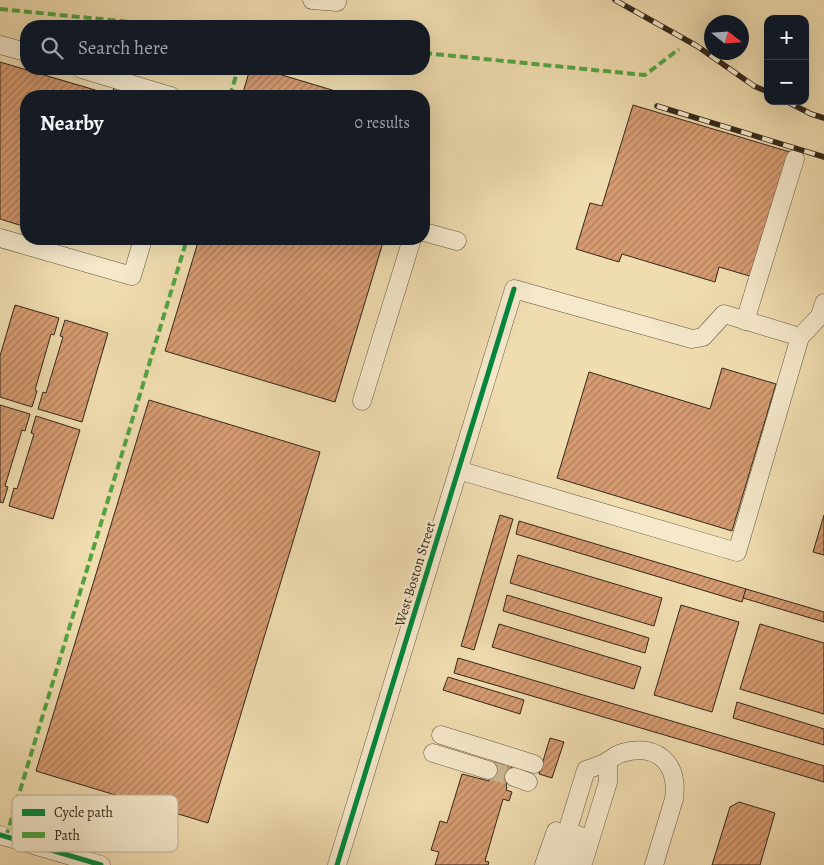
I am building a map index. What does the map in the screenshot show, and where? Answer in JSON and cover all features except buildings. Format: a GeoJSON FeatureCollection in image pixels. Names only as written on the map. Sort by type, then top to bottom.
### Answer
{"type":"FeatureCollection","features":[{"type":"Feature","properties":{"kind":"street"},"geometry":{"type":"LineString","coordinates":[[312,0],[337,2]]}},
{"type":"Feature","properties":{"kind":"street"},"geometry":{"type":"LineString","coordinates":[[0,45],[20,50]]}},
{"type":"Feature","properties":{"kind":"street"},"geometry":{"type":"LineString","coordinates":[[101,75],[151,90]]}},
{"type":"Feature","properties":{"kind":"street"},"geometry":{"type":"LineString","coordinates":[[795,159],[745,321],[800,338]]}},
{"type":"Feature","properties":{"kind":"street"},"geometry":{"type":"LineString","coordinates":[[430,234],[456,241]]}},
{"type":"Feature","properties":{"kind":"street"},"geometry":{"type":"LineString","coordinates":[[0,238],[20,244]]}},
{"type":"Feature","properties":{"kind":"street"},"geometry":{"type":"LineString","coordinates":[[24,245],[132,276],[141,245]]}},
{"type":"Feature","properties":{"kind":"street"},"geometry":{"type":"LineString","coordinates":[[362,401],[410,245]]}},
{"type":"Feature","properties":{"kind":"street","name":"West Boston Street"},"geometry":{"type":"LineString","coordinates":[[338,865],[514,289],[692,339],[703,338],[724,314],[745,321]]}},
{"type":"Feature","properties":{"kind":"street"},"geometry":{"type":"LineString","coordinates":[[458,470],[737,552],[800,338],[820,316],[824,303]]}},
{"type":"Feature","properties":{"kind":"street"},"geometry":{"type":"LineString","coordinates":[[490,766],[437,744],[525,774]]}},
{"type":"Feature","properties":{"kind":"street"},"geometry":{"type":"LineString","coordinates":[[544,865],[563,811],[586,770],[608,761],[620,753],[641,750],[654,752],[664,758],[672,769],[676,788],[654,865]]}},
{"type":"Feature","properties":{"kind":"street"},"geometry":{"type":"LineString","coordinates":[[570,865],[597,776],[608,761]]}},
{"type":"Feature","properties":{"kind":"street"},"geometry":{"type":"LineString","coordinates":[[583,865],[608,782],[608,761]]}},
{"type":"Feature","properties":{"kind":"street"},"geometry":{"type":"LineString","coordinates":[[557,865],[586,770]]}},
{"type":"Feature","properties":{"kind":"street"},"geometry":{"type":"LineString","coordinates":[[0,835],[12,839]]}},
{"type":"Feature","properties":{"kind":"street"},"geometry":{"type":"LineString","coordinates":[[57,852],[101,865]]}},
{"type":"Feature","properties":{"kind":"tunnel"},"geometry":{"type":"LineString","coordinates":[[488,770],[514,777]]}},
{"type":"Feature","properties":{"kind":"railway"},"geometry":{"type":"LineString","coordinates":[[615,0],[697,46],[754,86],[764,90]]}},
{"type":"Feature","properties":{"kind":"railway"},"geometry":{"type":"LineString","coordinates":[[794,105],[824,118]]}},
{"type":"Feature","properties":{"kind":"railway"},"geometry":{"type":"LineString","coordinates":[[657,106],[824,157]]}},
{"type":"Feature","properties":{"kind":"marked path"},"geometry":{"type":"LineString","coordinates":[[0,9],[110,20]]}},
{"type":"Feature","properties":{"kind":"marked path"},"geometry":{"type":"LineString","coordinates":[[430,54],[645,75],[679,49]]}},
{"type":"Feature","properties":{"kind":"marked path"},"geometry":{"type":"LineString","coordinates":[[232,90],[236,75]]}},
{"type":"Feature","properties":{"kind":"marked path"},"geometry":{"type":"LineString","coordinates":[[19,795],[185,245]]}},
{"type":"Feature","properties":{"kind":"marked path"},"geometry":{"type":"LineString","coordinates":[[6,837],[12,817]]}},
{"type":"Feature","properties":{"kind":"cycle path"},"geometry":{"type":"LineString","coordinates":[[337,865],[514,289]]}},
{"type":"Feature","properties":{"kind":"cycle path"},"geometry":{"type":"LineString","coordinates":[[0,835],[12,839]]}},
{"type":"Feature","properties":{"kind":"cycle path"},"geometry":{"type":"LineString","coordinates":[[57,852],[101,865]]}}]}
